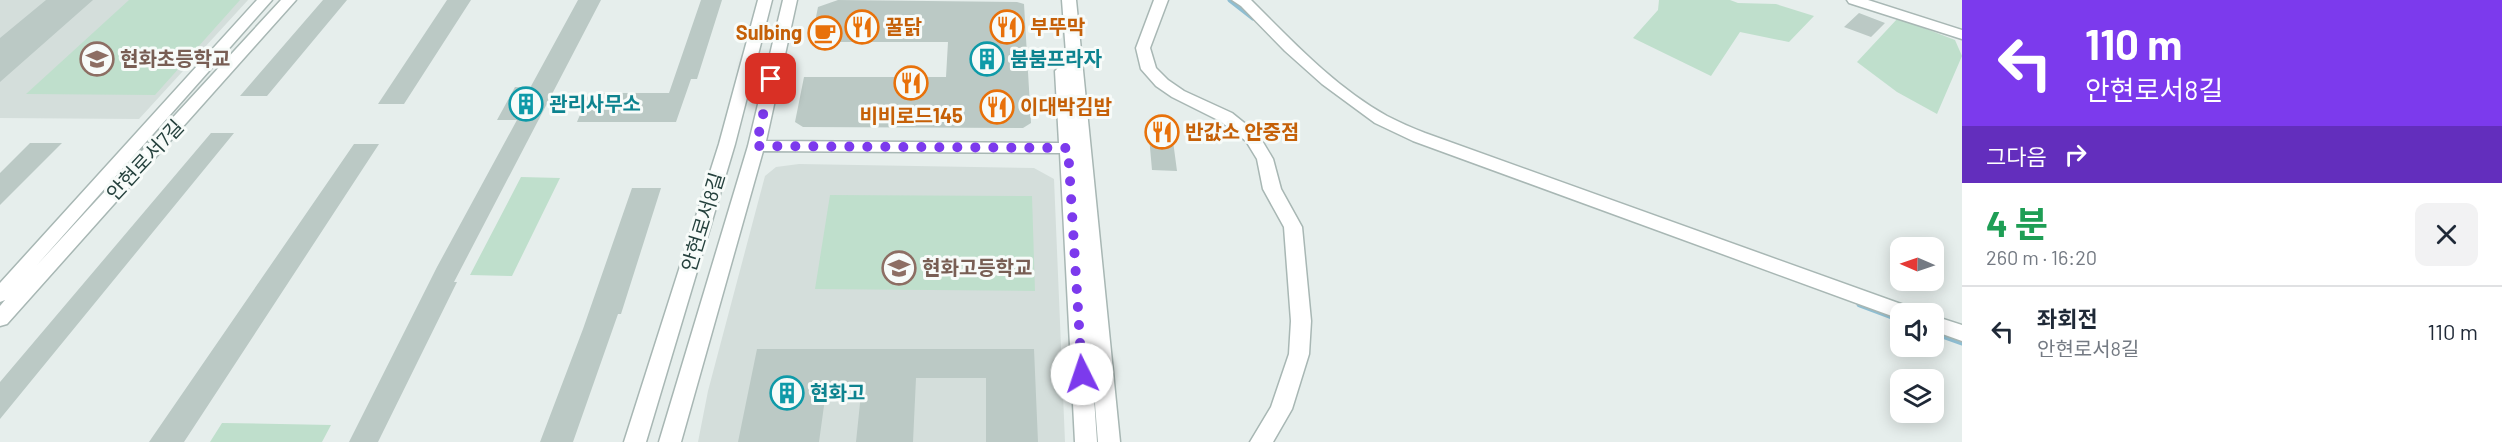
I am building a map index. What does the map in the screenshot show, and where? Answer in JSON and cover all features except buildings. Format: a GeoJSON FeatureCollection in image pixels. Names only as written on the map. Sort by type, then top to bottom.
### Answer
{"type":"FeatureCollection","features":[{"type":"Feature","properties":{"kind":"street","name":"안현로서7길"},"geometry":{"type":"LineString","coordinates":[[0,295],[265,0]]}},
{"type":"Feature","properties":{"kind":"street","name":"안현로서7길"},"geometry":{"type":"LineString","coordinates":[[0,320],[289,0]]}},
{"type":"Feature","properties":{"kind":"street","name":"안현로서8길"},"geometry":{"type":"LineString","coordinates":[[635,442],[728,144],[765,0]]}},
{"type":"Feature","properties":{"kind":"street","name":"안현로서8길"},"geometry":{"type":"LineString","coordinates":[[670,442],[756,146],[790,0]]}},
{"type":"Feature","properties":{"kind":"street"},"geometry":{"type":"LineString","coordinates":[[1058,0],[1109,442]]}},
{"type":"Feature","properties":{"kind":"street"},"geometry":{"type":"LineString","coordinates":[[1069,0],[1086,442]]}},
{"type":"Feature","properties":{"kind":"street"},"geometry":{"type":"LineString","coordinates":[[1161,0],[1143,48],[1149,69],[1162,83],[1178,94],[1226,117],[1252,138],[1265,159],[1272,189],[1293,227],[1301,321],[1299,354],[1281,409],[1262,442]]}},
{"type":"Feature","properties":{"kind":"street"},"geometry":{"type":"LineString","coordinates":[[1239,0],[1246,3],[1290,48],[1327,81],[1381,119],[1474,157],[1890,307]]}},
{"type":"Feature","properties":{"kind":"street"},"geometry":{"type":"LineString","coordinates":[[1854,0],[1962,35]]}},
{"type":"Feature","properties":{"kind":"street"},"geometry":{"type":"LineString","coordinates":[[756,146],[1075,148]]}},
{"type":"Feature","properties":{"kind":"street"},"geometry":{"type":"LineString","coordinates":[[1944,327],[1962,333]]}},
{"type":"Feature","properties":{"kind":"shaded area","name":"현화초등학교"},"geometry":{"type":"Polygon","coordinates":[[[0,0],[248,0],[139,119],[0,118],[0,0]]]}},
{"type":"Feature","properties":{"kind":"shaded area","name":"현화고등학교"},"geometry":{"type":"Polygon","coordinates":[[[799,164],[1034,168],[1054,179],[1065,442],[698,442],[708,391],[765,176],[776,167],[799,164]]]}},
{"type":"Feature","properties":{"kind":"green space"},"geometry":{"type":"Polygon","coordinates":[[[129,0],[240,0],[155,95],[26,94],[129,0]]]}},
{"type":"Feature","properties":{"kind":"green space"},"geometry":{"type":"Polygon","coordinates":[[[1659,0],[1730,0],[1738,3],[1776,4],[1814,16],[1789,42],[1740,32],[1711,76],[1633,38],[1658,10],[1659,0]]]}},
{"type":"Feature","properties":{"kind":"green space"},"geometry":{"type":"Polygon","coordinates":[[[1898,18],[1955,40],[1962,56],[1937,114],[1897,92],[1857,62],[1898,18]]]}},
{"type":"Feature","properties":{"kind":"green space"},"geometry":{"type":"Polygon","coordinates":[[[521,177],[560,178],[512,276],[470,275],[521,177]]]}},
{"type":"Feature","properties":{"kind":"green space"},"geometry":{"type":"Polygon","coordinates":[[[830,195],[1032,196],[1035,291],[815,289],[830,195]]]}},
{"type":"Feature","properties":{"kind":"green space"},"geometry":{"type":"Polygon","coordinates":[[[222,423],[331,425],[322,442],[210,442],[222,423]]]}},
{"type":"Feature","properties":{"kind":"waterway"},"geometry":{"type":"LineString","coordinates":[[1230,0],[1253,18]]}},
{"type":"Feature","properties":{"kind":"waterway"},"geometry":{"type":"LineString","coordinates":[[1860,304],[1890,315]]}},
{"type":"Feature","properties":{"kind":"waterway"},"geometry":{"type":"LineString","coordinates":[[1944,336],[1962,342]]}},
{"type":"Feature","properties":{"kind":"place","name":"꿀닭"},"geometry":{"type":"Point","coordinates":[862,27]}},
{"type":"Feature","properties":{"kind":"place","name":"부뚜막"},"geometry":{"type":"Point","coordinates":[1007,27]}},
{"type":"Feature","properties":{"kind":"place","name":"Sulbing"},"geometry":{"type":"Point","coordinates":[825,33]}},
{"type":"Feature","properties":{"kind":"place","name":"현화초등학교"},"geometry":{"type":"Point","coordinates":[97,59]}},
{"type":"Feature","properties":{"kind":"place","name":"붐붐프라자"},"geometry":{"type":"Point","coordinates":[987,59]}},
{"type":"Feature","properties":{"kind":"place","name":"비비로드145"},"geometry":{"type":"Point","coordinates":[911,83]}},
{"type":"Feature","properties":{"kind":"place","name":"관리사무소"},"geometry":{"type":"Point","coordinates":[526,104]}},
{"type":"Feature","properties":{"kind":"place","name":"이대박김밥"},"geometry":{"type":"Point","coordinates":[997,107]}},
{"type":"Feature","properties":{"kind":"place","name":"반값소 안중점"},"geometry":{"type":"Point","coordinates":[1162,132]}},
{"type":"Feature","properties":{"kind":"place","name":"현화고등학교"},"geometry":{"type":"Point","coordinates":[899,268]}},
{"type":"Feature","properties":{"kind":"place","name":"현화고"},"geometry":{"type":"Point","coordinates":[787,393]}},
{"type":"Feature","properties":{"kind":"route"},"geometry":{"type":"LineString","coordinates":[[771,79],[756,146],[1068,148],[1082,374]]}}]}
